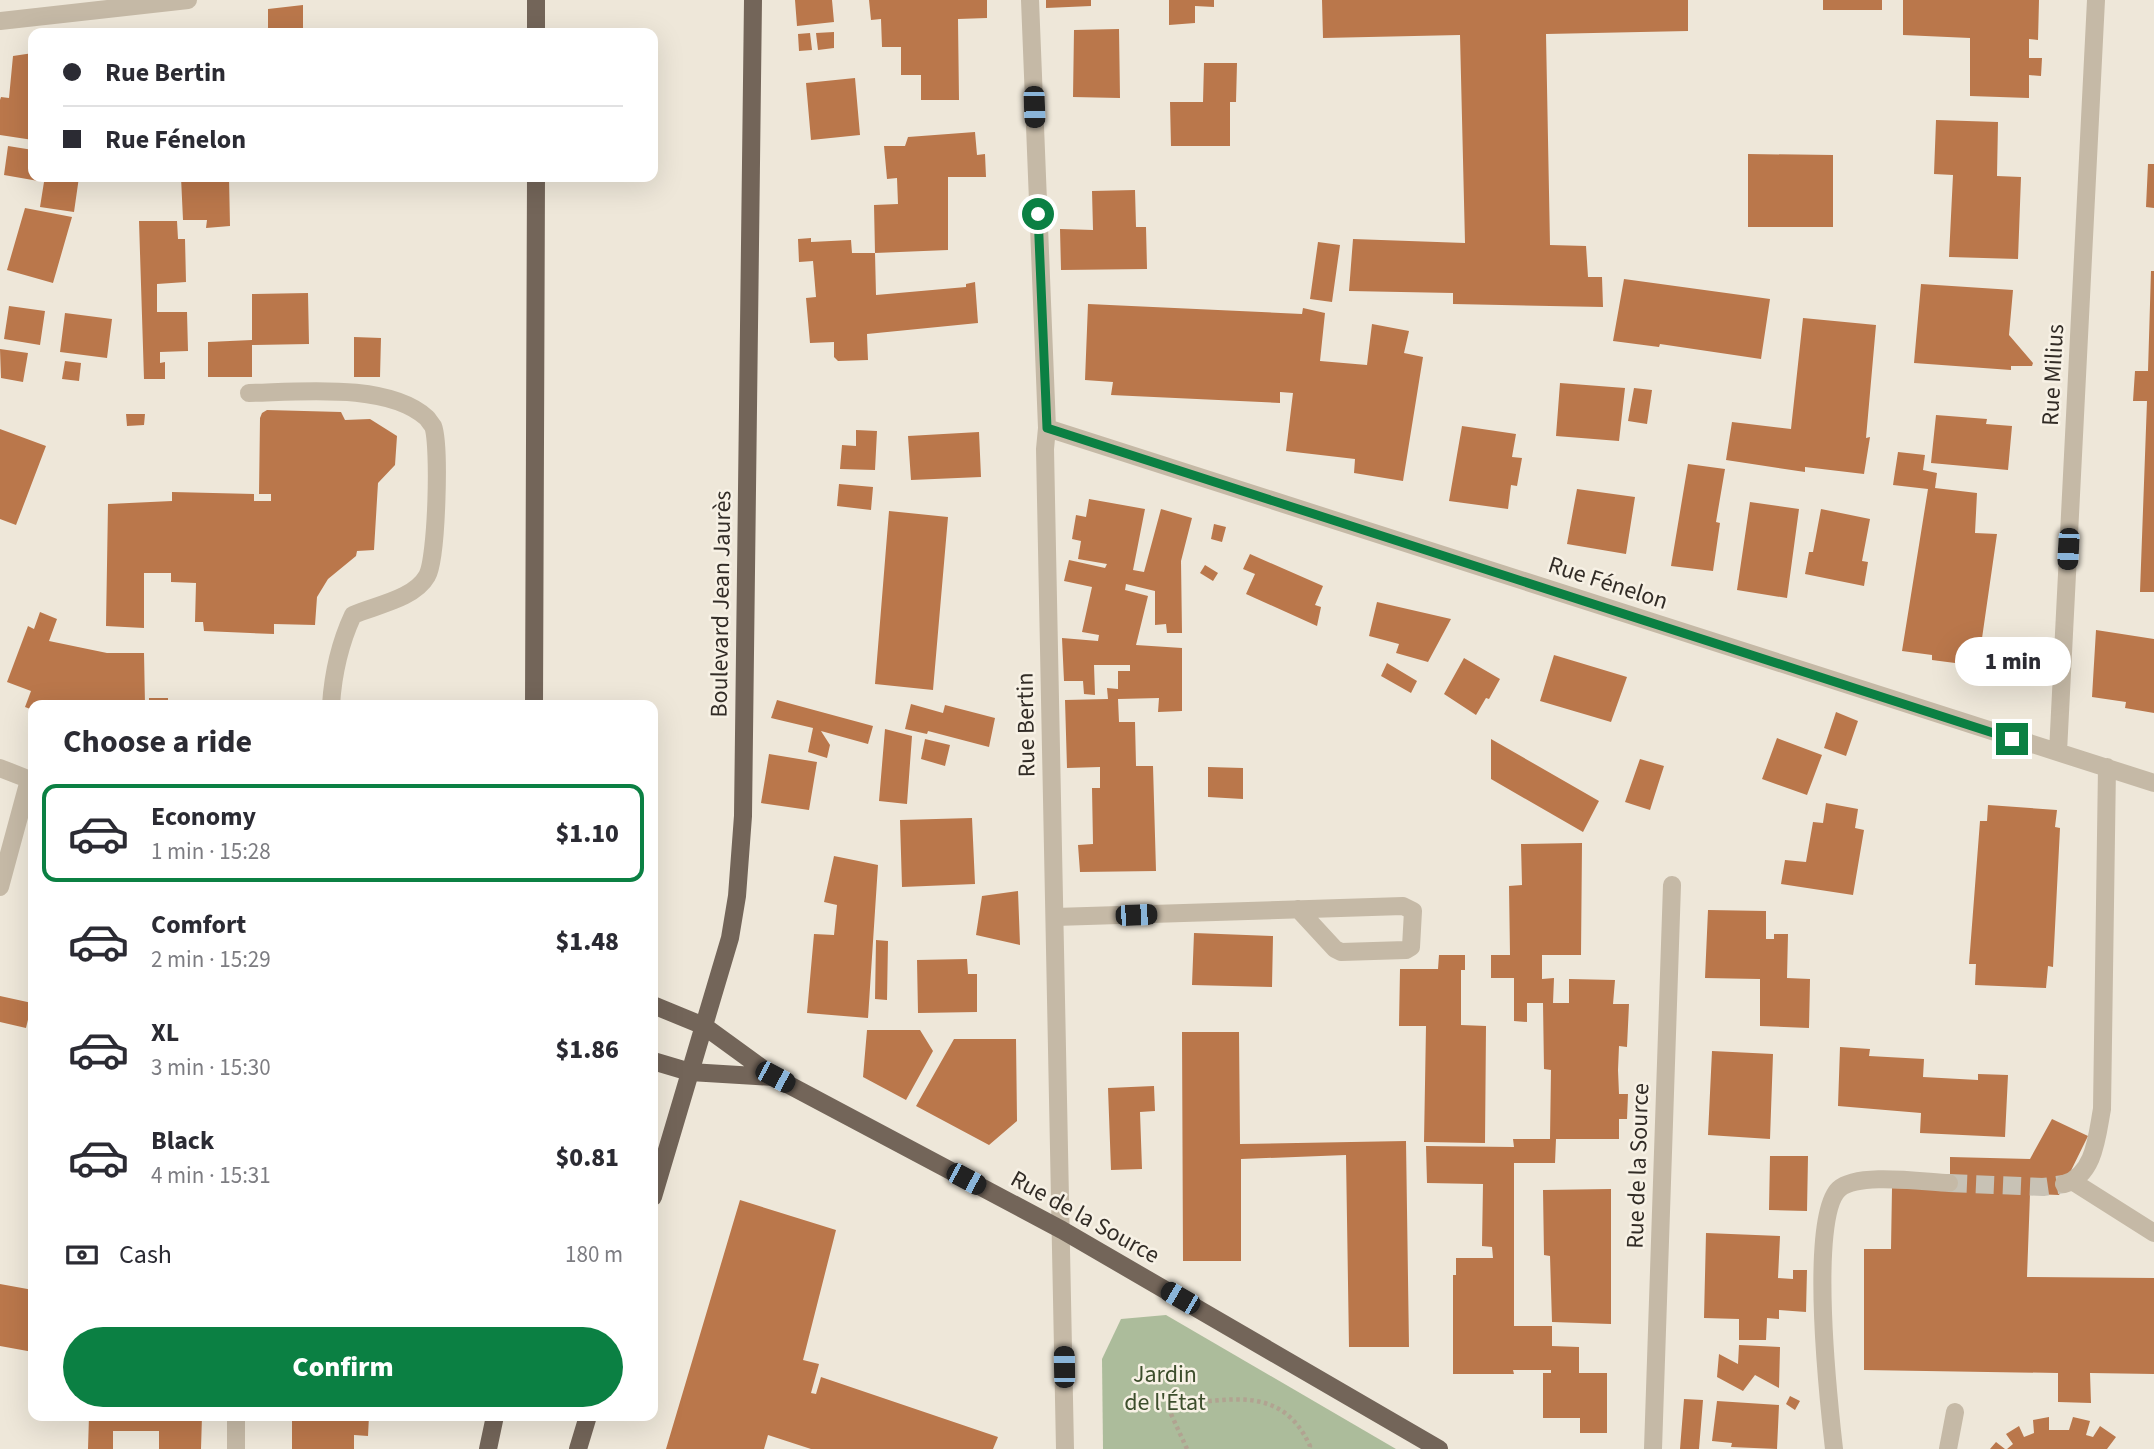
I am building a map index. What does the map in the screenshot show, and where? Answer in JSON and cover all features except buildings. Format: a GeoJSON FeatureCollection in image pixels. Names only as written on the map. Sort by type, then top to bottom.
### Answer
{"type":"FeatureCollection","features":[{"type":"Feature","properties":{"kind":"main road"},"geometry":{"type":"LineString","coordinates":[[536,0],[536,28]]}},
{"type":"Feature","properties":{"kind":"main road","name":"Boulevard Jean Jaurès"},"geometry":{"type":"LineString","coordinates":[[658,1180],[730,938],[737,896],[743,816],[753,0]]}},
{"type":"Feature","properties":{"kind":"main road"},"geometry":{"type":"LineString","coordinates":[[534,700],[536,182]]}},
{"type":"Feature","properties":{"kind":"main road","name":"Rue de la Source"},"geometry":{"type":"LineString","coordinates":[[658,1007],[704,1026],[775,1077],[1062,1230],[1439,1449]]}},
{"type":"Feature","properties":{"kind":"main road","name":"Rue de la Source"},"geometry":{"type":"LineString","coordinates":[[658,1062],[690,1072],[775,1077]]}},
{"type":"Feature","properties":{"kind":"main road"},"geometry":{"type":"LineString","coordinates":[[488,1449],[494,1421]]}},
{"type":"Feature","properties":{"kind":"main road"},"geometry":{"type":"LineString","coordinates":[[578,1449],[586,1421]]}},
{"type":"Feature","properties":{"kind":"street"},"geometry":{"type":"LineString","coordinates":[[0,21],[188,0]]}},
{"type":"Feature","properties":{"kind":"street","name":"Rue Bertin"},"geometry":{"type":"LineString","coordinates":[[1030,0],[1047,428],[1045,449],[1065,1449]]}},
{"type":"Feature","properties":{"kind":"street","name":"Rue Milius"},"geometry":{"type":"LineString","coordinates":[[2058,752],[2096,0]]}},
{"type":"Feature","properties":{"kind":"street"},"geometry":{"type":"LineString","coordinates":[[249,393],[317,391],[371,395],[402,403],[426,417],[433,425],[436,486],[434,556],[427,577],[410,594],[353,615],[343,637],[331,700]]}},
{"type":"Feature","properties":{"kind":"street","name":"Rue Fénelon"},"geometry":{"type":"LineString","coordinates":[[1047,428],[2154,783]]}},
{"type":"Feature","properties":{"kind":"street"},"geometry":{"type":"LineString","coordinates":[[2107,767],[2102,1109],[2095,1147],[2083,1173],[2068,1183],[2154,1233]]}},
{"type":"Feature","properties":{"kind":"street"},"geometry":{"type":"LineString","coordinates":[[0,768],[28,779]]}},
{"type":"Feature","properties":{"kind":"street"},"geometry":{"type":"LineString","coordinates":[[0,887],[6,837],[28,787]]}},
{"type":"Feature","properties":{"kind":"street","name":"Rue de la Source"},"geometry":{"type":"LineString","coordinates":[[1653,1449],[1672,885]]}},
{"type":"Feature","properties":{"kind":"street"},"geometry":{"type":"LineString","coordinates":[[1055,917],[1298,909],[1409,908],[1413,911],[1412,947],[1406,950],[1341,952],[1335,949],[1298,909]]}},
{"type":"Feature","properties":{"kind":"street"},"geometry":{"type":"LineString","coordinates":[[1834,1449],[1825,1354],[1822,1272],[1830,1203],[1838,1190],[1860,1181],[1949,1183]]}},
{"type":"Feature","properties":{"kind":"street"},"geometry":{"type":"LineString","coordinates":[[1948,1449],[1955,1412]]}},
{"type":"Feature","properties":{"kind":"street"},"geometry":{"type":"LineString","coordinates":[[236,1421],[236,1449]]}},
{"type":"Feature","properties":{"kind":"path"},"geometry":{"type":"LineString","coordinates":[[1187,1449],[1170,1408],[1174,1405],[1243,1399],[1267,1401],[1288,1414],[1305,1434],[1310,1449]]}},
{"type":"Feature","properties":{"kind":"green space","name":"Jardin de l'État"},"geometry":{"type":"Polygon","coordinates":[[[1166,1315],[1396,1449],[1103,1449],[1102,1359],[1121,1319],[1166,1315]]]}},
{"type":"Feature","properties":{"kind":"tunnel"},"geometry":{"type":"LineString","coordinates":[[1949,1183],[2043,1187],[2064,1184]]}},
{"type":"Feature","properties":{"kind":"route"},"geometry":{"type":"LineString","coordinates":[[1038,214],[1047,428],[2012,739]]}}]}
